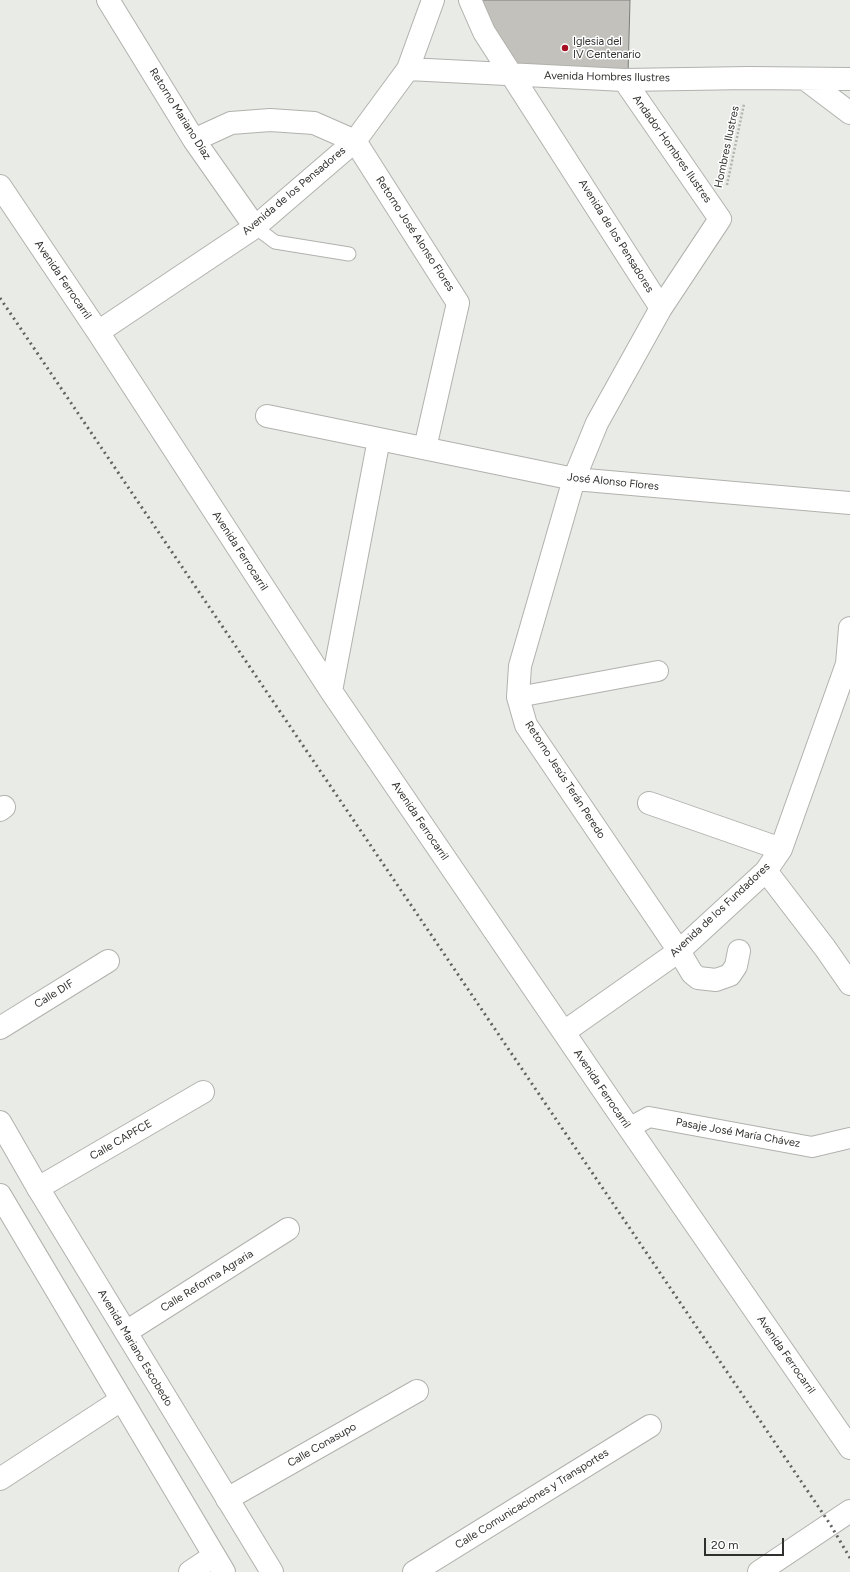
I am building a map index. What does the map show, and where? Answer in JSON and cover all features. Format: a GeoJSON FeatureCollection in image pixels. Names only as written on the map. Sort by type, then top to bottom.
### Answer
{"type":"FeatureCollection","features":[{"type":"Feature","properties":{"kind":"street","name":"Retorno Mariano Díaz"},"geometry":{"type":"LineString","coordinates":[[108,0],[194,140],[255,227]]}},
{"type":"Feature","properties":{"kind":"street","name":"Avenida de los Pensadores"},"geometry":{"type":"LineString","coordinates":[[98,332],[255,227],[355,141],[408,69],[433,0]]}},
{"type":"Feature","properties":{"kind":"street","name":"Avenida de los Pensadores"},"geometry":{"type":"LineString","coordinates":[[470,0],[484,32],[513,74],[661,308]]}},
{"type":"Feature","properties":{"kind":"street","name":"Avenida Hombres Ilustres"},"geometry":{"type":"LineString","coordinates":[[408,69],[624,80],[749,78],[850,79]]}},
{"type":"Feature","properties":{"kind":"street"},"geometry":{"type":"LineString","coordinates":[[805,79],[850,113]]}},
{"type":"Feature","properties":{"kind":"street","name":"Andador Hombres Ilustres"},"geometry":{"type":"LineString","coordinates":[[624,80],[720,219]]}},
{"type":"Feature","properties":{"kind":"street"},"geometry":{"type":"LineString","coordinates":[[194,140],[231,123],[270,120],[314,123],[355,141]]}},
{"type":"Feature","properties":{"kind":"street","name":"Retorno José Alonso Flores"},"geometry":{"type":"LineString","coordinates":[[355,141],[458,302],[425,448]]}},
{"type":"Feature","properties":{"kind":"street","name":"Avenida Ferrocarril"},"geometry":{"type":"LineString","coordinates":[[0,186],[98,332],[331,691],[629,1128],[850,1448]]}},
{"type":"Feature","properties":{"kind":"street"},"geometry":{"type":"LineString","coordinates":[[574,479],[598,422],[661,308],[720,219]]}},
{"type":"Feature","properties":{"kind":"street","name":"José Alonso Flores"},"geometry":{"type":"LineString","coordinates":[[267,416],[574,479],[850,503]]}},
{"type":"Feature","properties":{"kind":"street"},"geometry":{"type":"LineString","coordinates":[[331,691],[379,439]]}},
{"type":"Feature","properties":{"kind":"street","name":"Retorno Jesús Terán Peredo"},"geometry":{"type":"LineString","coordinates":[[574,479],[520,666],[518,698],[526,725],[692,973],[698,978],[716,980],[730,975],[736,966],[739,951]]}},
{"type":"Feature","properties":{"kind":"street","name":"Avenida de los Fundadores"},"geometry":{"type":"LineString","coordinates":[[564,1032],[678,951],[766,871],[782,850],[846,664],[850,628]]}},
{"type":"Feature","properties":{"kind":"street"},"geometry":{"type":"LineString","coordinates":[[518,698],[658,671]]}},
{"type":"Feature","properties":{"kind":"street"},"geometry":{"type":"LineString","coordinates":[[649,803],[782,850]]}},
{"type":"Feature","properties":{"kind":"street"},"geometry":{"type":"LineString","coordinates":[[766,871],[825,948],[850,984]]}},
{"type":"Feature","properties":{"kind":"street","name":"Calle DIF"},"geometry":{"type":"LineString","coordinates":[[0,1028],[108,961]]}},
{"type":"Feature","properties":{"kind":"street","name":"Calle CAPFCE"},"geometry":{"type":"LineString","coordinates":[[38,1188],[203,1092]]}},
{"type":"Feature","properties":{"kind":"street","name":"Pasaje José María Chávez"},"geometry":{"type":"LineString","coordinates":[[629,1128],[649,1117],[812,1146],[850,1138]]}},
{"type":"Feature","properties":{"kind":"street","name":"Avenida Mariano Escobedo"},"geometry":{"type":"LineString","coordinates":[[0,1122],[38,1188],[272,1572]]}},
{"type":"Feature","properties":{"kind":"street"},"geometry":{"type":"LineString","coordinates":[[0,1195],[219,1564],[190,1572]]}},
{"type":"Feature","properties":{"kind":"street","name":"Calle Reforma Agraria"},"geometry":{"type":"LineString","coordinates":[[126,1332],[288,1230]]}},
{"type":"Feature","properties":{"kind":"street","name":"Calle Conasupo"},"geometry":{"type":"LineString","coordinates":[[227,1499],[417,1391]]}},
{"type":"Feature","properties":{"kind":"street"},"geometry":{"type":"LineString","coordinates":[[0,1479],[122,1400]]}},
{"type":"Feature","properties":{"kind":"street","name":"Calle Comunicaciones y Transportes"},"geometry":{"type":"LineString","coordinates":[[414,1572],[650,1426]]}},
{"type":"Feature","properties":{"kind":"street"},"geometry":{"type":"LineString","coordinates":[[758,1572],[850,1511]]}},
{"type":"Feature","properties":{"kind":"lane"},"geometry":{"type":"LineString","coordinates":[[255,227],[275,242],[349,254]]}},
{"type":"Feature","properties":{"kind":"path","name":"Hombres Ilustres"},"geometry":{"type":"LineString","coordinates":[[720,219],[749,78]]}},
{"type":"Feature","properties":{"kind":"building","name":"Iglesia del IV Centenario"},"geometry":{"type":"Polygon","coordinates":[[[476,0],[630,0],[628,75],[516,70],[476,0]]]}},
{"type":"Feature","properties":{"kind":"railway"},"geometry":{"type":"LineString","coordinates":[[0,298],[830,1524],[850,1558]]}},
{"type":"Feature","properties":{"kind":"place","name":"Iglesia del IV Centenario"},"geometry":{"type":"Point","coordinates":[565,48]}}]}
